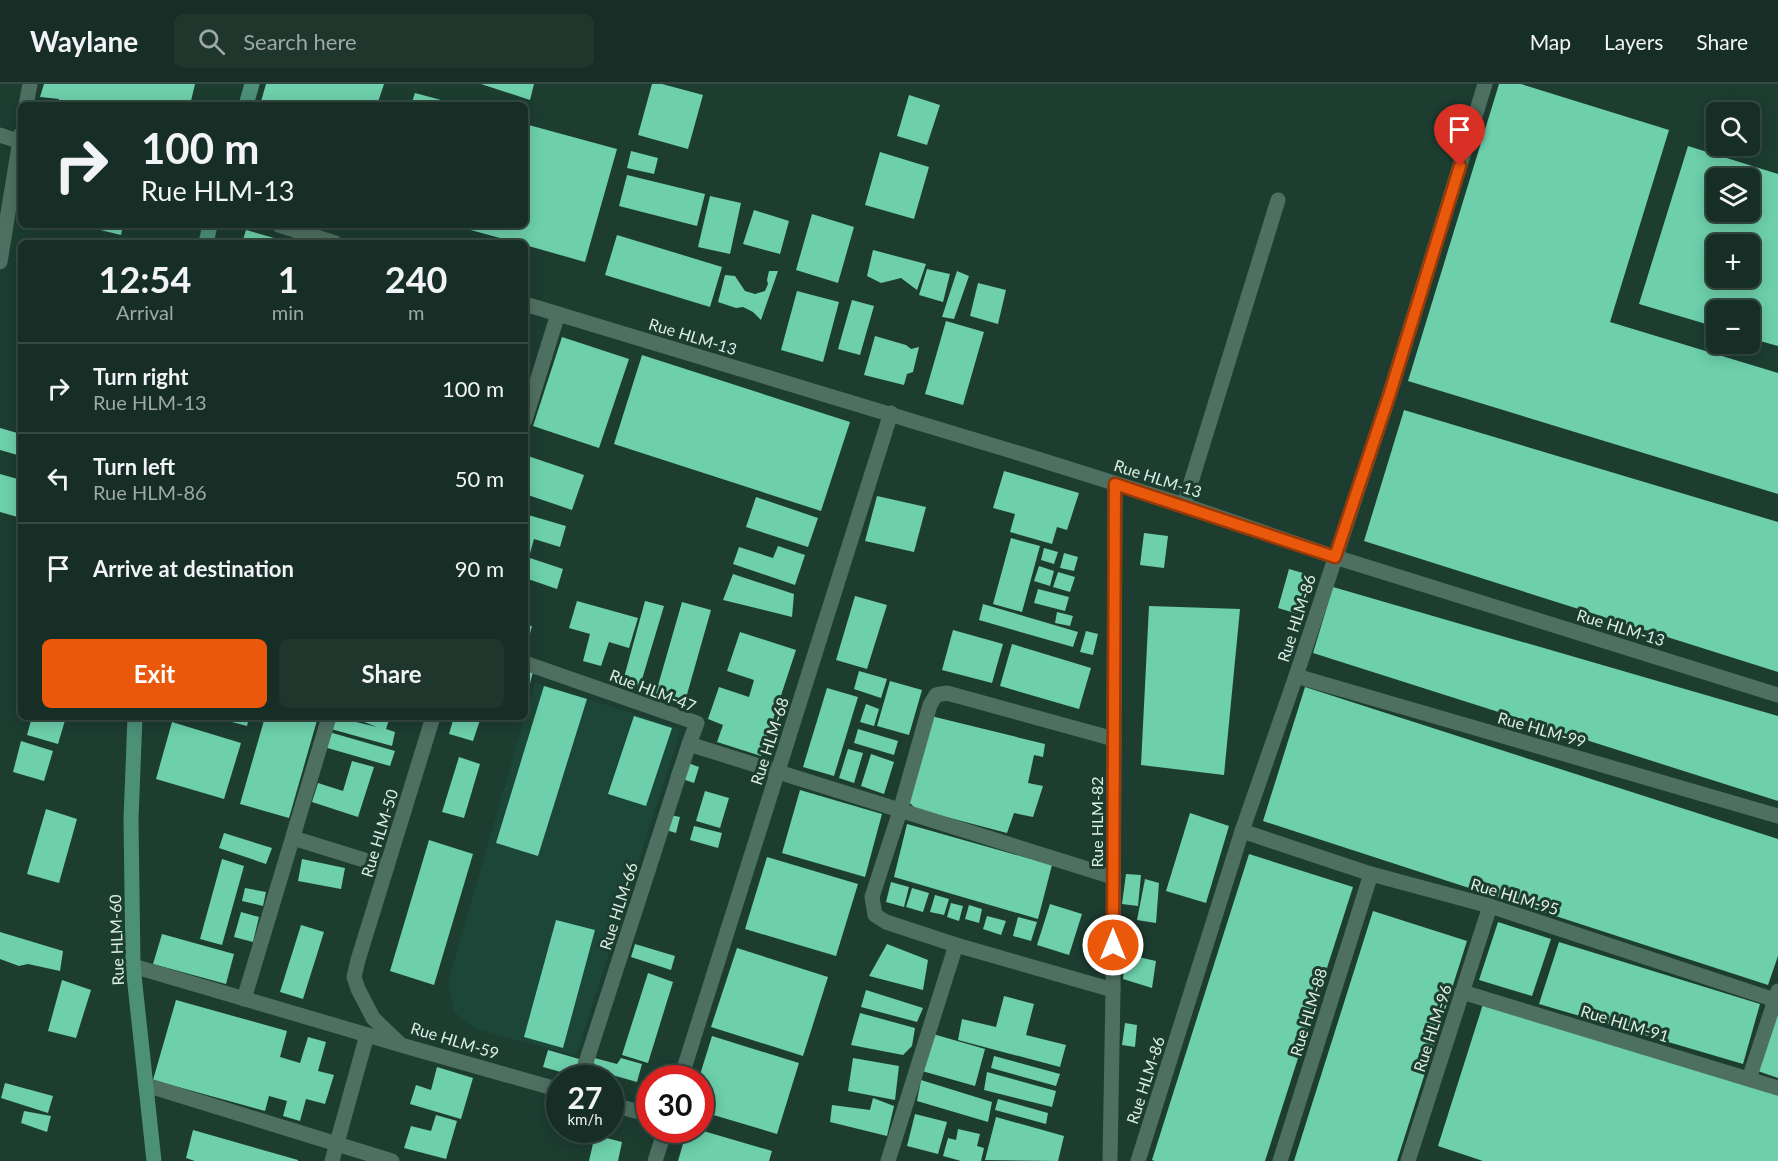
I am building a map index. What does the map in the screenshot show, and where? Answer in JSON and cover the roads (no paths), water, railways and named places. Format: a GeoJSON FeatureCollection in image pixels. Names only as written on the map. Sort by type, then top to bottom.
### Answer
{"type":"FeatureCollection","features":[{"type":"Feature","properties":{"kind":"street"},"geometry":{"type":"LineString","coordinates":[[27,102],[30,84]]}},
{"type":"Feature","properties":{"kind":"street"},"geometry":{"type":"LineString","coordinates":[[247,102],[252,84]]}},
{"type":"Feature","properties":{"kind":"street","name":"Rue HLM-86"},"geometry":{"type":"LineString","coordinates":[[1138,1161],[1242,831],[1397,370],[1485,84]]}},
{"type":"Feature","properties":{"kind":"street"},"geometry":{"type":"LineString","coordinates":[[0,135],[18,138]]}},
{"type":"Feature","properties":{"kind":"street"},"geometry":{"type":"LineString","coordinates":[[0,262],[18,157]]}},
{"type":"Feature","properties":{"kind":"street"},"geometry":{"type":"LineString","coordinates":[[1184,505],[1278,200]]}},
{"type":"Feature","properties":{"kind":"street"},"geometry":{"type":"LineString","coordinates":[[288,228],[326,240]]}},
{"type":"Feature","properties":{"kind":"street","name":"Rue HLM-13"},"geometry":{"type":"LineString","coordinates":[[528,305],[891,413],[1184,505],[1335,557],[1778,695]]}},
{"type":"Feature","properties":{"kind":"street"},"geometry":{"type":"LineString","coordinates":[[528,410],[558,314]]}},
{"type":"Feature","properties":{"kind":"street","name":"Rue HLM-68"},"geometry":{"type":"LineString","coordinates":[[685,1065],[891,413]]}},
{"type":"Feature","properties":{"kind":"street","name":"Rue HLM-82"},"geometry":{"type":"LineString","coordinates":[[1110,1161],[1115,484]]}},
{"type":"Feature","properties":{"kind":"street","name":"Rue HLM-47"},"geometry":{"type":"LineString","coordinates":[[528,664],[697,723],[689,744]]}},
{"type":"Feature","properties":{"kind":"street","name":"Rue HLM-99"},"geometry":{"type":"LineString","coordinates":[[1296,676],[1778,816]]}},
{"type":"Feature","properties":{"kind":"street"},"geometry":{"type":"LineString","coordinates":[[1113,990],[956,945],[886,922],[875,915],[872,897],[900,811],[930,705],[936,695],[946,693],[1114,739]]}},
{"type":"Feature","properties":{"kind":"street","name":"Rue HLM-60"},"geometry":{"type":"LineString","coordinates":[[135,720],[131,819],[133,966],[154,1161]]}},
{"type":"Feature","properties":{"kind":"street"},"geometry":{"type":"LineString","coordinates":[[244,999],[328,720]]}},
{"type":"Feature","properties":{"kind":"street","name":"Rue HLM-50"},"geometry":{"type":"LineString","coordinates":[[358,960],[433,720]]}},
{"type":"Feature","properties":{"kind":"street"},"geometry":{"type":"LineString","coordinates":[[689,744],[1113,877]]}},
{"type":"Feature","properties":{"kind":"street","name":"Rue HLM-66"},"geometry":{"type":"LineString","coordinates":[[585,1065],[689,744]]}},
{"type":"Feature","properties":{"kind":"street","name":"Rue HLM-95"},"geometry":{"type":"LineString","coordinates":[[1242,831],[1371,874],[1490,906],[1776,995]]}},
{"type":"Feature","properties":{"kind":"street"},"geometry":{"type":"LineString","coordinates":[[292,838],[387,867]]}},
{"type":"Feature","properties":{"kind":"street","name":"Rue HLM-88"},"geometry":{"type":"LineString","coordinates":[[1280,1161],[1371,874]]}},
{"type":"Feature","properties":{"kind":"street","name":"Rue HLM-96"},"geometry":{"type":"LineString","coordinates":[[1408,1161],[1490,906]]}},
{"type":"Feature","properties":{"kind":"street"},"geometry":{"type":"LineString","coordinates":[[888,1161],[956,945]]}},
{"type":"Feature","properties":{"kind":"street","name":"Rue HLM-59"},"geometry":{"type":"LineString","coordinates":[[358,960],[354,977],[358,989],[373,1018],[401,1045],[546,1086]]}},
{"type":"Feature","properties":{"kind":"street"},"geometry":{"type":"LineString","coordinates":[[133,966],[401,1045]]}},
{"type":"Feature","properties":{"kind":"street","name":"Rue HLM-91"},"geometry":{"type":"LineString","coordinates":[[1462,992],[1778,1088]]}},
{"type":"Feature","properties":{"kind":"street"},"geometry":{"type":"LineString","coordinates":[[1749,1079],[1776,995]]}},
{"type":"Feature","properties":{"kind":"street"},"geometry":{"type":"LineString","coordinates":[[332,1161],[367,1035]]}},
{"type":"Feature","properties":{"kind":"street"},"geometry":{"type":"LineString","coordinates":[[146,1085],[392,1161]]}},
{"type":"Feature","properties":{"kind":"street"},"geometry":{"type":"LineString","coordinates":[[655,1161],[661,1143]]}}]}
